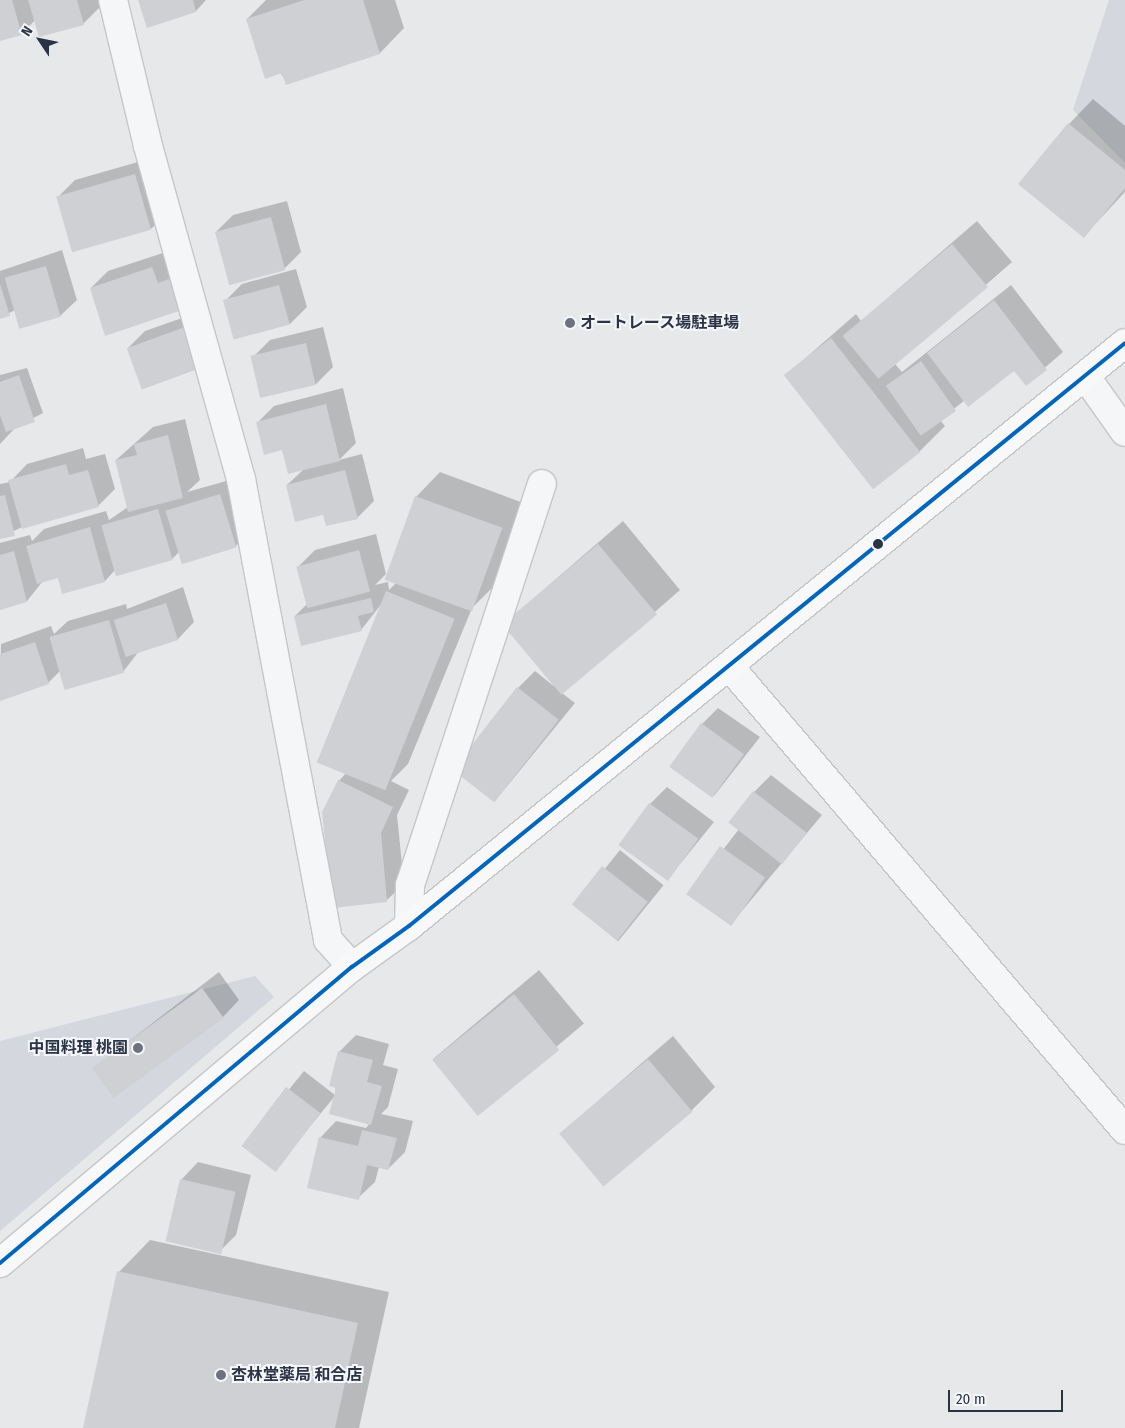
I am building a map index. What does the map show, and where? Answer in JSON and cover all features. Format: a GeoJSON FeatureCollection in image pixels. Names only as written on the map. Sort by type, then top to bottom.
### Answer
{"type":"FeatureCollection","features":[{"type":"Feature","properties":{"kind":"main road"},"geometry":{"type":"LineString","coordinates":[[0,1263],[352,967],[409,926],[1086,377],[1125,343]]}},
{"type":"Feature","properties":{"kind":"street"},"geometry":{"type":"LineString","coordinates":[[113,0],[148,146],[241,479],[328,940],[352,967]]}},
{"type":"Feature","properties":{"kind":"street"},"geometry":{"type":"LineString","coordinates":[[1086,377],[1125,432]]}},
{"type":"Feature","properties":{"kind":"street"},"geometry":{"type":"LineString","coordinates":[[409,926],[410,886],[542,484]]}},
{"type":"Feature","properties":{"kind":"street"},"geometry":{"type":"LineString","coordinates":[[729,666],[1125,1130]]}},
{"type":"Feature","properties":{"kind":"shaded area"},"geometry":{"type":"Polygon","coordinates":[[[1109,0],[1125,0],[1125,163],[1073,110],[1109,0]]]}},
{"type":"Feature","properties":{"kind":"shaded area"},"geometry":{"type":"Polygon","coordinates":[[[255,976],[274,997],[0,1231],[0,1041],[255,976]]]}},
{"type":"Feature","properties":{"kind":"building"},"geometry":{"type":"Polygon","coordinates":[[[0,0],[12,0],[22,35],[0,41],[0,0]]]}},
{"type":"Feature","properties":{"kind":"building"},"geometry":{"type":"Polygon","coordinates":[[[28,0],[77,0],[84,25],[39,37],[28,0]]]}},
{"type":"Feature","properties":{"kind":"building"},"geometry":{"type":"Polygon","coordinates":[[[138,0],[193,0],[196,12],[147,28],[138,0]]]}},
{"type":"Feature","properties":{"kind":"building"},"geometry":{"type":"Polygon","coordinates":[[[304,0],[363,0],[380,54],[286,85],[282,73],[265,79],[246,19],[304,0]]]}},
{"type":"Feature","properties":{"kind":"building"},"geometry":{"type":"Polygon","coordinates":[[[1068,123],[1125,170],[1125,188],[1084,238],[1018,184],[1068,123]]]}},
{"type":"Feature","properties":{"kind":"building"},"geometry":{"type":"Polygon","coordinates":[[[135,174],[151,230],[72,252],[56,197],[135,174]]]}},
{"type":"Feature","properties":{"kind":"building"},"geometry":{"type":"Polygon","coordinates":[[[271,217],[285,270],[229,285],[215,232],[271,217]]]}},
{"type":"Feature","properties":{"kind":"building"},"geometry":{"type":"Polygon","coordinates":[[[952,244],[988,287],[878,379],[842,336],[952,244]]]}},
{"type":"Feature","properties":{"kind":"building"},"geometry":{"type":"Polygon","coordinates":[[[46,266],[61,317],[19,329],[5,278],[46,266]]]}},
{"type":"Feature","properties":{"kind":"building"},"geometry":{"type":"Polygon","coordinates":[[[152,267],[158,283],[169,279],[179,311],[105,336],[90,288],[152,267]]]}},
{"type":"Feature","properties":{"kind":"building"},"geometry":{"type":"Polygon","coordinates":[[[0,284],[10,316],[0,319],[0,284]]]}},
{"type":"Feature","properties":{"kind":"building"},"geometry":{"type":"Polygon","coordinates":[[[279,285],[290,325],[234,340],[223,300],[279,285]]]}},
{"type":"Feature","properties":{"kind":"building"},"geometry":{"type":"Polygon","coordinates":[[[994,300],[1047,370],[1026,386],[1014,371],[968,407],[927,353],[994,300]]]}},
{"type":"Feature","properties":{"kind":"building"},"geometry":{"type":"Polygon","coordinates":[[[185,327],[200,368],[142,390],[127,348],[185,327]]]}},
{"type":"Feature","properties":{"kind":"building"},"geometry":{"type":"Polygon","coordinates":[[[831,338],[920,452],[873,489],[784,375],[831,338]]]}},
{"type":"Feature","properties":{"kind":"building"},"geometry":{"type":"Polygon","coordinates":[[[306,343],[316,385],[260,398],[250,356],[306,343]]]}},
{"type":"Feature","properties":{"kind":"building"},"geometry":{"type":"Polygon","coordinates":[[[921,361],[956,411],[921,436],[886,386],[921,361]]]}},
{"type":"Feature","properties":{"kind":"building"},"geometry":{"type":"Polygon","coordinates":[[[19,375],[35,422],[6,432],[0,415],[0,382],[19,375]]]}},
{"type":"Feature","properties":{"kind":"building"},"geometry":{"type":"Polygon","coordinates":[[[326,404],[340,461],[288,474],[282,450],[264,455],[256,422],[326,404]]]}},
{"type":"Feature","properties":{"kind":"building"},"geometry":{"type":"Polygon","coordinates":[[[168,435],[183,498],[128,512],[115,460],[137,455],[134,444],[168,435]]]}},
{"type":"Feature","properties":{"kind":"building"},"geometry":{"type":"Polygon","coordinates":[[[66,464],[69,475],[88,470],[99,507],[22,529],[8,480],[66,464]]]}},
{"type":"Feature","properties":{"kind":"building"},"geometry":{"type":"Polygon","coordinates":[[[345,470],[358,519],[326,526],[323,515],[295,522],[286,485],[345,470]]]}},
{"type":"Feature","properties":{"kind":"building"},"geometry":{"type":"Polygon","coordinates":[[[220,494],[236,548],[182,564],[165,511],[220,494]]]}},
{"type":"Feature","properties":{"kind":"building"},"geometry":{"type":"Polygon","coordinates":[[[5,495],[15,536],[0,539],[0,496],[5,495]]]}},
{"type":"Feature","properties":{"kind":"building"},"geometry":{"type":"Polygon","coordinates":[[[415,496],[502,528],[472,611],[385,580],[415,496]]]}},
{"type":"Feature","properties":{"kind":"building"},"geometry":{"type":"Polygon","coordinates":[[[158,509],[173,560],[116,576],[101,525],[158,509]]]}},
{"type":"Feature","properties":{"kind":"building"},"geometry":{"type":"Polygon","coordinates":[[[90,527],[105,582],[62,594],[58,578],[37,584],[26,546],[90,527]]]}},
{"type":"Feature","properties":{"kind":"building"},"geometry":{"type":"Polygon","coordinates":[[[598,544],[657,614],[561,695],[502,624],[598,544]]]}},
{"type":"Feature","properties":{"kind":"building"},"geometry":{"type":"Polygon","coordinates":[[[359,550],[370,592],[307,608],[296,567],[359,550]]]}},
{"type":"Feature","properties":{"kind":"building"},"geometry":{"type":"Polygon","coordinates":[[[14,551],[27,602],[0,610],[0,555],[14,551]]]}},
{"type":"Feature","properties":{"kind":"building"},"geometry":{"type":"Polygon","coordinates":[[[386,591],[455,619],[385,790],[317,763],[386,591]]]}},
{"type":"Feature","properties":{"kind":"building"},"geometry":{"type":"Polygon","coordinates":[[[371,598],[374,612],[358,616],[362,631],[301,646],[294,616],[371,598]]]}},
{"type":"Feature","properties":{"kind":"building"},"geometry":{"type":"Polygon","coordinates":[[[166,603],[178,640],[126,657],[114,620],[166,603]]]}},
{"type":"Feature","properties":{"kind":"building"},"geometry":{"type":"Polygon","coordinates":[[[109,620],[124,673],[65,690],[49,637],[109,620]]]}},
{"type":"Feature","properties":{"kind":"building"},"geometry":{"type":"Polygon","coordinates":[[[35,642],[49,684],[0,701],[0,654],[35,642]]]}},
{"type":"Feature","properties":{"kind":"building"},"geometry":{"type":"Polygon","coordinates":[[[517,687],[559,720],[494,802],[452,770],[517,687]]]}},
{"type":"Feature","properties":{"kind":"building"},"geometry":{"type":"Polygon","coordinates":[[[701,723],[744,754],[712,798],[669,767],[701,723]]]}},
{"type":"Feature","properties":{"kind":"building"},"geometry":{"type":"Polygon","coordinates":[[[338,780],[393,807],[381,833],[387,902],[332,908],[322,812],[338,780]]]}},
{"type":"Feature","properties":{"kind":"building"},"geometry":{"type":"Polygon","coordinates":[[[753,791],[807,833],[782,864],[728,823],[753,791]]]}},
{"type":"Feature","properties":{"kind":"building"},"geometry":{"type":"Polygon","coordinates":[[[649,803],[698,839],[668,881],[618,845],[649,803]]]}},
{"type":"Feature","properties":{"kind":"building"},"geometry":{"type":"Polygon","coordinates":[[[720,846],[765,878],[731,926],[686,894],[720,846]]]}},
{"type":"Feature","properties":{"kind":"building"},"geometry":{"type":"Polygon","coordinates":[[[602,866],[648,902],[618,940],[572,905],[602,866]]]}},
{"type":"Feature","properties":{"kind":"building"},"geometry":{"type":"Polygon","coordinates":[[[202,988],[224,1018],[114,1098],[92,1068],[202,988]]]}},
{"type":"Feature","properties":{"kind":"building"},"geometry":{"type":"Polygon","coordinates":[[[514,994],[559,1050],[478,1116],[432,1060],[514,994]]]}},
{"type":"Feature","properties":{"kind":"building"},"geometry":{"type":"Polygon","coordinates":[[[338,1051],[373,1060],[367,1082],[382,1086],[371,1125],[329,1114],[336,1088],[329,1086],[338,1051]]]}},
{"type":"Feature","properties":{"kind":"building"},"geometry":{"type":"Polygon","coordinates":[[[648,1059],[692,1112],[603,1186],[559,1134],[648,1059]]]}},
{"type":"Feature","properties":{"kind":"building"},"geometry":{"type":"Polygon","coordinates":[[[286,1087],[320,1113],[276,1172],[241,1146],[286,1087]]]}},
{"type":"Feature","properties":{"kind":"building"},"geometry":{"type":"Polygon","coordinates":[[[362,1130],[397,1138],[388,1170],[367,1165],[359,1200],[307,1188],[319,1137],[358,1146],[362,1130]]]}},
{"type":"Feature","properties":{"kind":"building"},"geometry":{"type":"Polygon","coordinates":[[[180,1179],[236,1192],[221,1254],[166,1241],[180,1179]]]}},
{"type":"Feature","properties":{"kind":"building","name":"杏林堂薬局 和合店"},"geometry":{"type":"Polygon","coordinates":[[[117,1271],[358,1323],[335,1428],[83,1428],[117,1271]]]}},
{"type":"Feature","properties":{"kind":"transit line"},"geometry":{"type":"LineString","coordinates":[[0,1263],[352,967],[409,926],[1125,343]]}},
{"type":"Feature","properties":{"kind":"place","name":"オートレース場駐車場"},"geometry":{"type":"Point","coordinates":[570,323]}},
{"type":"Feature","properties":{"kind":"place","name":"中国料理 桃園"},"geometry":{"type":"Point","coordinates":[138,1048]}},
{"type":"Feature","properties":{"kind":"place","name":"杏林堂薬局 和合店"},"geometry":{"type":"Point","coordinates":[221,1375]}}]}
